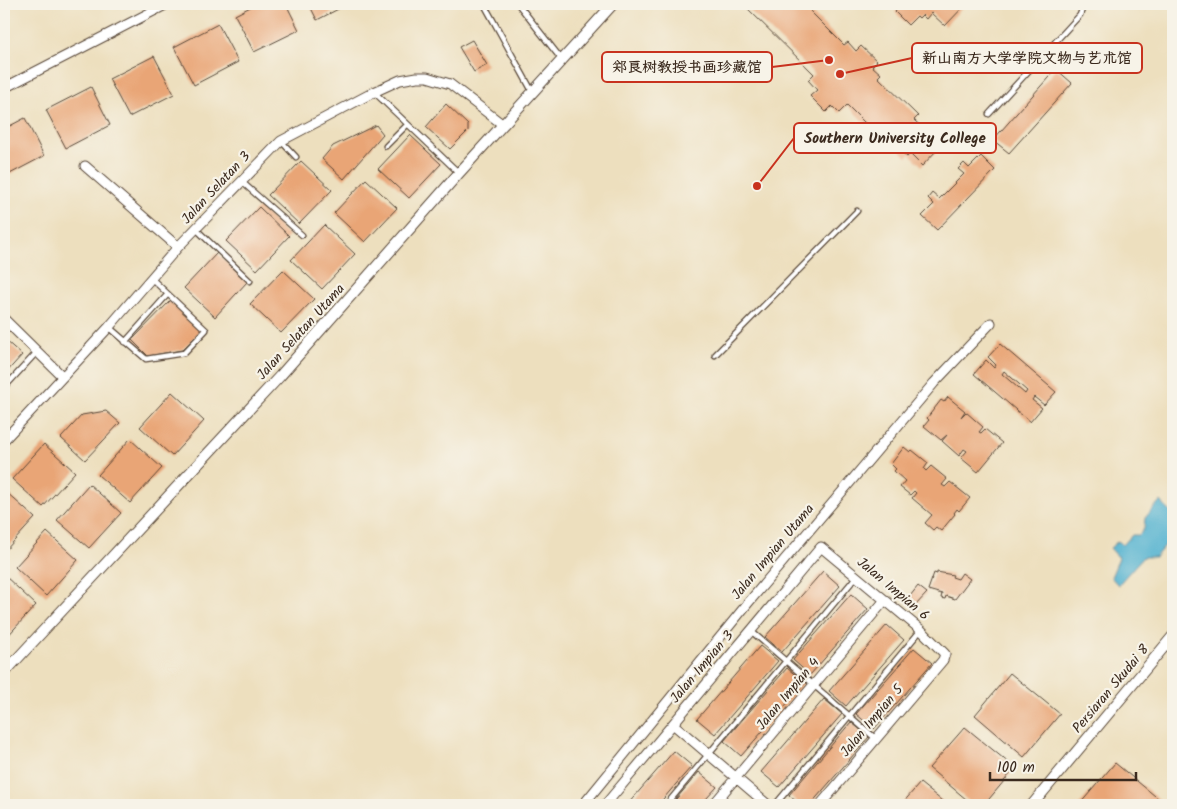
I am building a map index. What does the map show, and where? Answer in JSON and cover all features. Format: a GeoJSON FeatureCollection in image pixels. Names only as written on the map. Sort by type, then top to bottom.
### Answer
{"type":"FeatureCollection","features":[{"type":"Feature","properties":{"kind":"street"},"geometry":{"type":"LineString","coordinates":[[4,88],[167,4]]}},
{"type":"Feature","properties":{"kind":"street","name":"Jalan Selatan Utama"},"geometry":{"type":"LineString","coordinates":[[4,673],[280,376],[502,124],[613,4]]}},
{"type":"Feature","properties":{"kind":"street","name":"Jalan Selatan 3"},"geometry":{"type":"LineString","coordinates":[[4,440],[110,327],[178,247],[240,181],[281,141],[374,92],[400,80],[417,77],[450,84],[502,124]]}},
{"type":"Feature","properties":{"kind":"street"},"geometry":{"type":"LineString","coordinates":[[85,166],[178,247]]}},
{"type":"Feature","properties":{"kind":"street"},"geometry":{"type":"LineString","coordinates":[[4,319],[62,376]]}},
{"type":"Feature","properties":{"kind":"street","name":"Jalan Impian Utama"},"geometry":{"type":"LineString","coordinates":[[583,805],[748,603],[877,454],[934,384],[991,323]]}},
{"type":"Feature","properties":{"kind":"street","name":"Jalan Impian 6"},"geometry":{"type":"LineString","coordinates":[[821,546],[921,630],[945,654]]}},
{"type":"Feature","properties":{"kind":"street","name":"Jalan Impian 3"},"geometry":{"type":"LineString","coordinates":[[605,805],[821,546]]}},
{"type":"Feature","properties":{"kind":"street","name":"Jalan Impian 4"},"geometry":{"type":"LineString","coordinates":[[713,805],[885,600]]}},
{"type":"Feature","properties":{"kind":"street","name":"Persiaran Skudai 8"},"geometry":{"type":"LineString","coordinates":[[1032,805],[1173,636]]}},
{"type":"Feature","properties":{"kind":"street","name":"Jalan Impian 5"},"geometry":{"type":"LineString","coordinates":[[820,805],[945,654]]}},
{"type":"Feature","properties":{"kind":"street"},"geometry":{"type":"LineString","coordinates":[[673,724],[768,805]]}},
{"type":"Feature","properties":{"kind":"lane"},"geometry":{"type":"LineString","coordinates":[[484,4],[533,92]]}},
{"type":"Feature","properties":{"kind":"lane"},"geometry":{"type":"LineString","coordinates":[[518,4],[562,60]]}},
{"type":"Feature","properties":{"kind":"lane"},"geometry":{"type":"LineString","coordinates":[[989,114],[1080,15],[1084,4]]}},
{"type":"Feature","properties":{"kind":"lane"},"geometry":{"type":"LineString","coordinates":[[374,92],[459,173]]}},
{"type":"Feature","properties":{"kind":"lane"},"geometry":{"type":"LineString","coordinates":[[386,146],[407,125]]}},
{"type":"Feature","properties":{"kind":"lane"},"geometry":{"type":"LineString","coordinates":[[281,141],[296,157]]}},
{"type":"Feature","properties":{"kind":"lane"},"geometry":{"type":"LineString","coordinates":[[240,181],[302,235]]}},
{"type":"Feature","properties":{"kind":"lane"},"geometry":{"type":"LineString","coordinates":[[715,355],[857,211]]}},
{"type":"Feature","properties":{"kind":"lane"},"geometry":{"type":"LineString","coordinates":[[196,229],[250,281]]}},
{"type":"Feature","properties":{"kind":"lane"},"geometry":{"type":"LineString","coordinates":[[110,327],[146,359],[184,352],[206,330],[152,279]]}},
{"type":"Feature","properties":{"kind":"lane"},"geometry":{"type":"LineString","coordinates":[[125,342],[168,294]]}},
{"type":"Feature","properties":{"kind":"lane"},"geometry":{"type":"LineString","coordinates":[[4,388],[38,352]]}},
{"type":"Feature","properties":{"kind":"lane"},"geometry":{"type":"LineString","coordinates":[[666,805],[857,576]]}},
{"type":"Feature","properties":{"kind":"lane"},"geometry":{"type":"LineString","coordinates":[[775,805],[921,630]]}},
{"type":"Feature","properties":{"kind":"lane"},"geometry":{"type":"LineString","coordinates":[[751,631],[875,738]]}},
{"type":"Feature","properties":{"kind":"water"},"geometry":{"type":"Polygon","coordinates":[[[1160,501],[1173,515],[1173,541],[1171,539],[1155,557],[1143,557],[1118,585],[1111,577],[1119,558],[1110,548],[1118,541],[1123,545],[1132,535],[1139,535],[1144,529],[1145,518],[1160,501]]]}},
{"type":"Feature","properties":{"kind":"building"},"geometry":{"type":"Polygon","coordinates":[[[256,4],[286,4],[299,30],[254,52],[235,15],[256,4]]]}},
{"type":"Feature","properties":{"kind":"building"},"geometry":{"type":"Polygon","coordinates":[[[309,4],[348,4],[317,20],[309,4]]]}},
{"type":"Feature","properties":{"kind":"building"},"geometry":{"type":"Polygon","coordinates":[[[743,4],[803,4],[844,45],[848,42],[856,51],[861,46],[877,61],[872,66],[881,74],[878,77],[918,116],[914,120],[930,135],[927,138],[938,149],[922,166],[910,154],[907,157],[893,143],[889,147],[847,105],[839,113],[832,106],[826,112],[810,96],[817,90],[808,80],[814,74],[743,4]]]}},
{"type":"Feature","properties":{"kind":"building"},"geometry":{"type":"Polygon","coordinates":[[[902,4],[966,4],[945,26],[931,13],[926,19],[922,15],[919,18],[917,16],[908,25],[895,12],[902,4]]]}},
{"type":"Feature","properties":{"kind":"building"},"geometry":{"type":"Polygon","coordinates":[[[218,24],[238,62],[194,85],[174,47],[218,24]]]}},
{"type":"Feature","properties":{"kind":"building"},"geometry":{"type":"Polygon","coordinates":[[[472,40],[487,65],[474,72],[459,47],[472,40]]]}},
{"type":"Feature","properties":{"kind":"building"},"geometry":{"type":"Polygon","coordinates":[[[154,56],[174,94],[129,117],[109,79],[154,56]]]}},
{"type":"Feature","properties":{"kind":"building"},"geometry":{"type":"Polygon","coordinates":[[[1056,69],[1072,83],[1009,153],[993,140],[1056,69]]]}},
{"type":"Feature","properties":{"kind":"building"},"geometry":{"type":"Polygon","coordinates":[[[91,87],[110,125],[66,148],[46,110],[91,87]]]}},
{"type":"Feature","properties":{"kind":"building"},"geometry":{"type":"Polygon","coordinates":[[[446,104],[468,125],[468,131],[450,149],[426,127],[446,104]]]}},
{"type":"Feature","properties":{"kind":"building"},"geometry":{"type":"Polygon","coordinates":[[[25,118],[44,156],[4,177],[4,129],[25,118]]]}},
{"type":"Feature","properties":{"kind":"building"},"geometry":{"type":"Polygon","coordinates":[[[376,125],[383,134],[344,179],[322,159],[333,146],[376,125]]]}},
{"type":"Feature","properties":{"kind":"building"},"geometry":{"type":"Polygon","coordinates":[[[410,135],[441,164],[409,198],[378,169],[410,135]]]}},
{"type":"Feature","properties":{"kind":"building"},"geometry":{"type":"Polygon","coordinates":[[[981,156],[995,170],[937,230],[922,216],[934,204],[928,198],[932,193],[939,199],[964,174],[958,169],[964,163],[969,168],[981,156]]]}},
{"type":"Feature","properties":{"kind":"building"},"geometry":{"type":"Polygon","coordinates":[[[301,161],[332,190],[299,224],[268,195],[301,161]]]}},
{"type":"Feature","properties":{"kind":"building"},"geometry":{"type":"Polygon","coordinates":[[[366,179],[397,208],[365,242],[334,213],[366,179]]]}},
{"type":"Feature","properties":{"kind":"building"},"geometry":{"type":"Polygon","coordinates":[[[259,207],[289,236],[257,270],[226,241],[259,207]]]}},
{"type":"Feature","properties":{"kind":"building"},"geometry":{"type":"Polygon","coordinates":[[[324,225],[355,254],[322,289],[291,260],[324,225]]]}},
{"type":"Feature","properties":{"kind":"building"},"geometry":{"type":"Polygon","coordinates":[[[217,253],[247,282],[215,317],[184,288],[217,253]]]}},
{"type":"Feature","properties":{"kind":"building"},"geometry":{"type":"Polygon","coordinates":[[[283,270],[314,299],[281,333],[250,304],[283,270]]]}},
{"type":"Feature","properties":{"kind":"building"},"geometry":{"type":"Polygon","coordinates":[[[172,299],[203,329],[182,350],[148,356],[132,340],[172,299]]]}},
{"type":"Feature","properties":{"kind":"building"},"geometry":{"type":"Polygon","coordinates":[[[4,339],[22,355],[4,375],[4,339]]]}},
{"type":"Feature","properties":{"kind":"building"},"geometry":{"type":"Polygon","coordinates":[[[1000,344],[1056,392],[1044,405],[1034,397],[1032,400],[1042,408],[1030,422],[974,374],[986,360],[994,368],[996,365],[988,357],[1000,344]],[[1004,371],[1002,374],[1025,394],[1027,391],[1004,371]]]}},
{"type":"Feature","properties":{"kind":"building"},"geometry":{"type":"Polygon","coordinates":[[[172,392],[204,421],[172,456],[140,427],[172,392]]]}},
{"type":"Feature","properties":{"kind":"building"},"geometry":{"type":"Polygon","coordinates":[[[948,397],[965,411],[961,417],[966,412],[983,427],[979,432],[981,433],[985,429],[1002,443],[978,472],[961,458],[967,451],[964,449],[959,456],[942,441],[947,435],[941,440],[924,426],[929,420],[927,418],[941,400],[944,402],[948,397]]]}},
{"type":"Feature","properties":{"kind":"building"},"geometry":{"type":"Polygon","coordinates":[[[106,411],[120,423],[85,460],[61,438],[82,415],[106,411]]]}},
{"type":"Feature","properties":{"kind":"building"},"geometry":{"type":"Polygon","coordinates":[[[130,439],[162,468],[130,503],[98,475],[130,439]]]}},
{"type":"Feature","properties":{"kind":"building"},"geometry":{"type":"Polygon","coordinates":[[[44,444],[75,472],[43,507],[12,479],[44,444]]]}},
{"type":"Feature","properties":{"kind":"building"},"geometry":{"type":"Polygon","coordinates":[[[904,447],[910,452],[912,450],[928,463],[924,469],[926,471],[931,466],[947,479],[942,485],[945,487],[950,482],[970,498],[959,511],[957,509],[941,531],[936,527],[933,530],[925,523],[932,515],[912,498],[916,493],[914,491],[910,495],[900,487],[905,481],[894,471],[896,469],[891,464],[904,447]]]}},
{"type":"Feature","properties":{"kind":"building"},"geometry":{"type":"Polygon","coordinates":[[[89,484],[121,513],[89,548],[57,520],[89,484]]]}},
{"type":"Feature","properties":{"kind":"building"},"geometry":{"type":"Polygon","coordinates":[[[4,490],[35,518],[4,552],[4,490]]]}},
{"type":"Feature","properties":{"kind":"building"},"geometry":{"type":"Polygon","coordinates":[[[47,532],[78,560],[46,596],[15,567],[47,532]]]}},
{"type":"Feature","properties":{"kind":"building"},"geometry":{"type":"Polygon","coordinates":[[[823,571],[840,586],[782,652],[765,637],[823,571]]]}},
{"type":"Feature","properties":{"kind":"building"},"geometry":{"type":"Polygon","coordinates":[[[937,572],[953,575],[952,577],[958,579],[962,573],[970,579],[955,599],[946,596],[945,599],[941,598],[942,594],[928,590],[934,573],[937,574],[937,572]]]}},
{"type":"Feature","properties":{"kind":"building"},"geometry":{"type":"Polygon","coordinates":[[[4,575],[36,605],[4,640],[4,575]]]}},
{"type":"Feature","properties":{"kind":"building"},"geometry":{"type":"Polygon","coordinates":[[[918,586],[927,593],[914,607],[906,601],[918,586]]]}},
{"type":"Feature","properties":{"kind":"building"},"geometry":{"type":"Polygon","coordinates":[[[851,594],[868,609],[810,675],[793,660],[851,594]]]}},
{"type":"Feature","properties":{"kind":"building"},"geometry":{"type":"Polygon","coordinates":[[[887,625],[904,640],[846,706],[829,691],[887,625]]]}},
{"type":"Feature","properties":{"kind":"building"},"geometry":{"type":"Polygon","coordinates":[[[760,646],[778,661],[715,734],[697,719],[760,646]]]}},
{"type":"Feature","properties":{"kind":"building"},"geometry":{"type":"Polygon","coordinates":[[[914,648],[932,663],[874,729],[856,714],[914,648]]]}},
{"type":"Feature","properties":{"kind":"building"},"geometry":{"type":"Polygon","coordinates":[[[787,668],[805,683],[741,756],[724,741],[787,668]]]}},
{"type":"Feature","properties":{"kind":"building"},"geometry":{"type":"Polygon","coordinates":[[[1010,673],[1060,714],[1024,757],[975,715],[1010,673]]]}},
{"type":"Feature","properties":{"kind":"building"},"geometry":{"type":"Polygon","coordinates":[[[824,699],[842,714],[779,787],[761,772],[824,699]]]}},
{"type":"Feature","properties":{"kind":"building"},"geometry":{"type":"Polygon","coordinates":[[[851,722],[869,737],[810,805],[800,805],[789,795],[851,722]]]}},
{"type":"Feature","properties":{"kind":"building"},"geometry":{"type":"Polygon","coordinates":[[[965,727],[1015,768],[984,805],[973,805],[929,768],[965,727]]]}},
{"type":"Feature","properties":{"kind":"building"},"geometry":{"type":"Polygon","coordinates":[[[674,751],[692,766],[658,805],[627,805],[674,751]]]}},
{"type":"Feature","properties":{"kind":"building"},"geometry":{"type":"Polygon","coordinates":[[[1115,763],[1166,805],[1079,805],[1115,763]]]}},
{"type":"Feature","properties":{"kind":"building"},"geometry":{"type":"Polygon","coordinates":[[[699,772],[717,787],[701,805],[671,805],[699,772]]]}},
{"type":"Feature","properties":{"kind":"building"},"geometry":{"type":"Polygon","coordinates":[[[920,783],[947,805],[901,805],[920,783]]]}},
{"type":"Feature","properties":{"kind":"place","name":"郑良树教授书画珍藏馆"},"geometry":{"type":"Point","coordinates":[829,60]}},
{"type":"Feature","properties":{"kind":"place","name":"新山南方大学学院文物与艺术馆"},"geometry":{"type":"Point","coordinates":[840,74]}},
{"type":"Feature","properties":{"kind":"place","name":"Southern University College"},"geometry":{"type":"Point","coordinates":[757,186]}}]}
